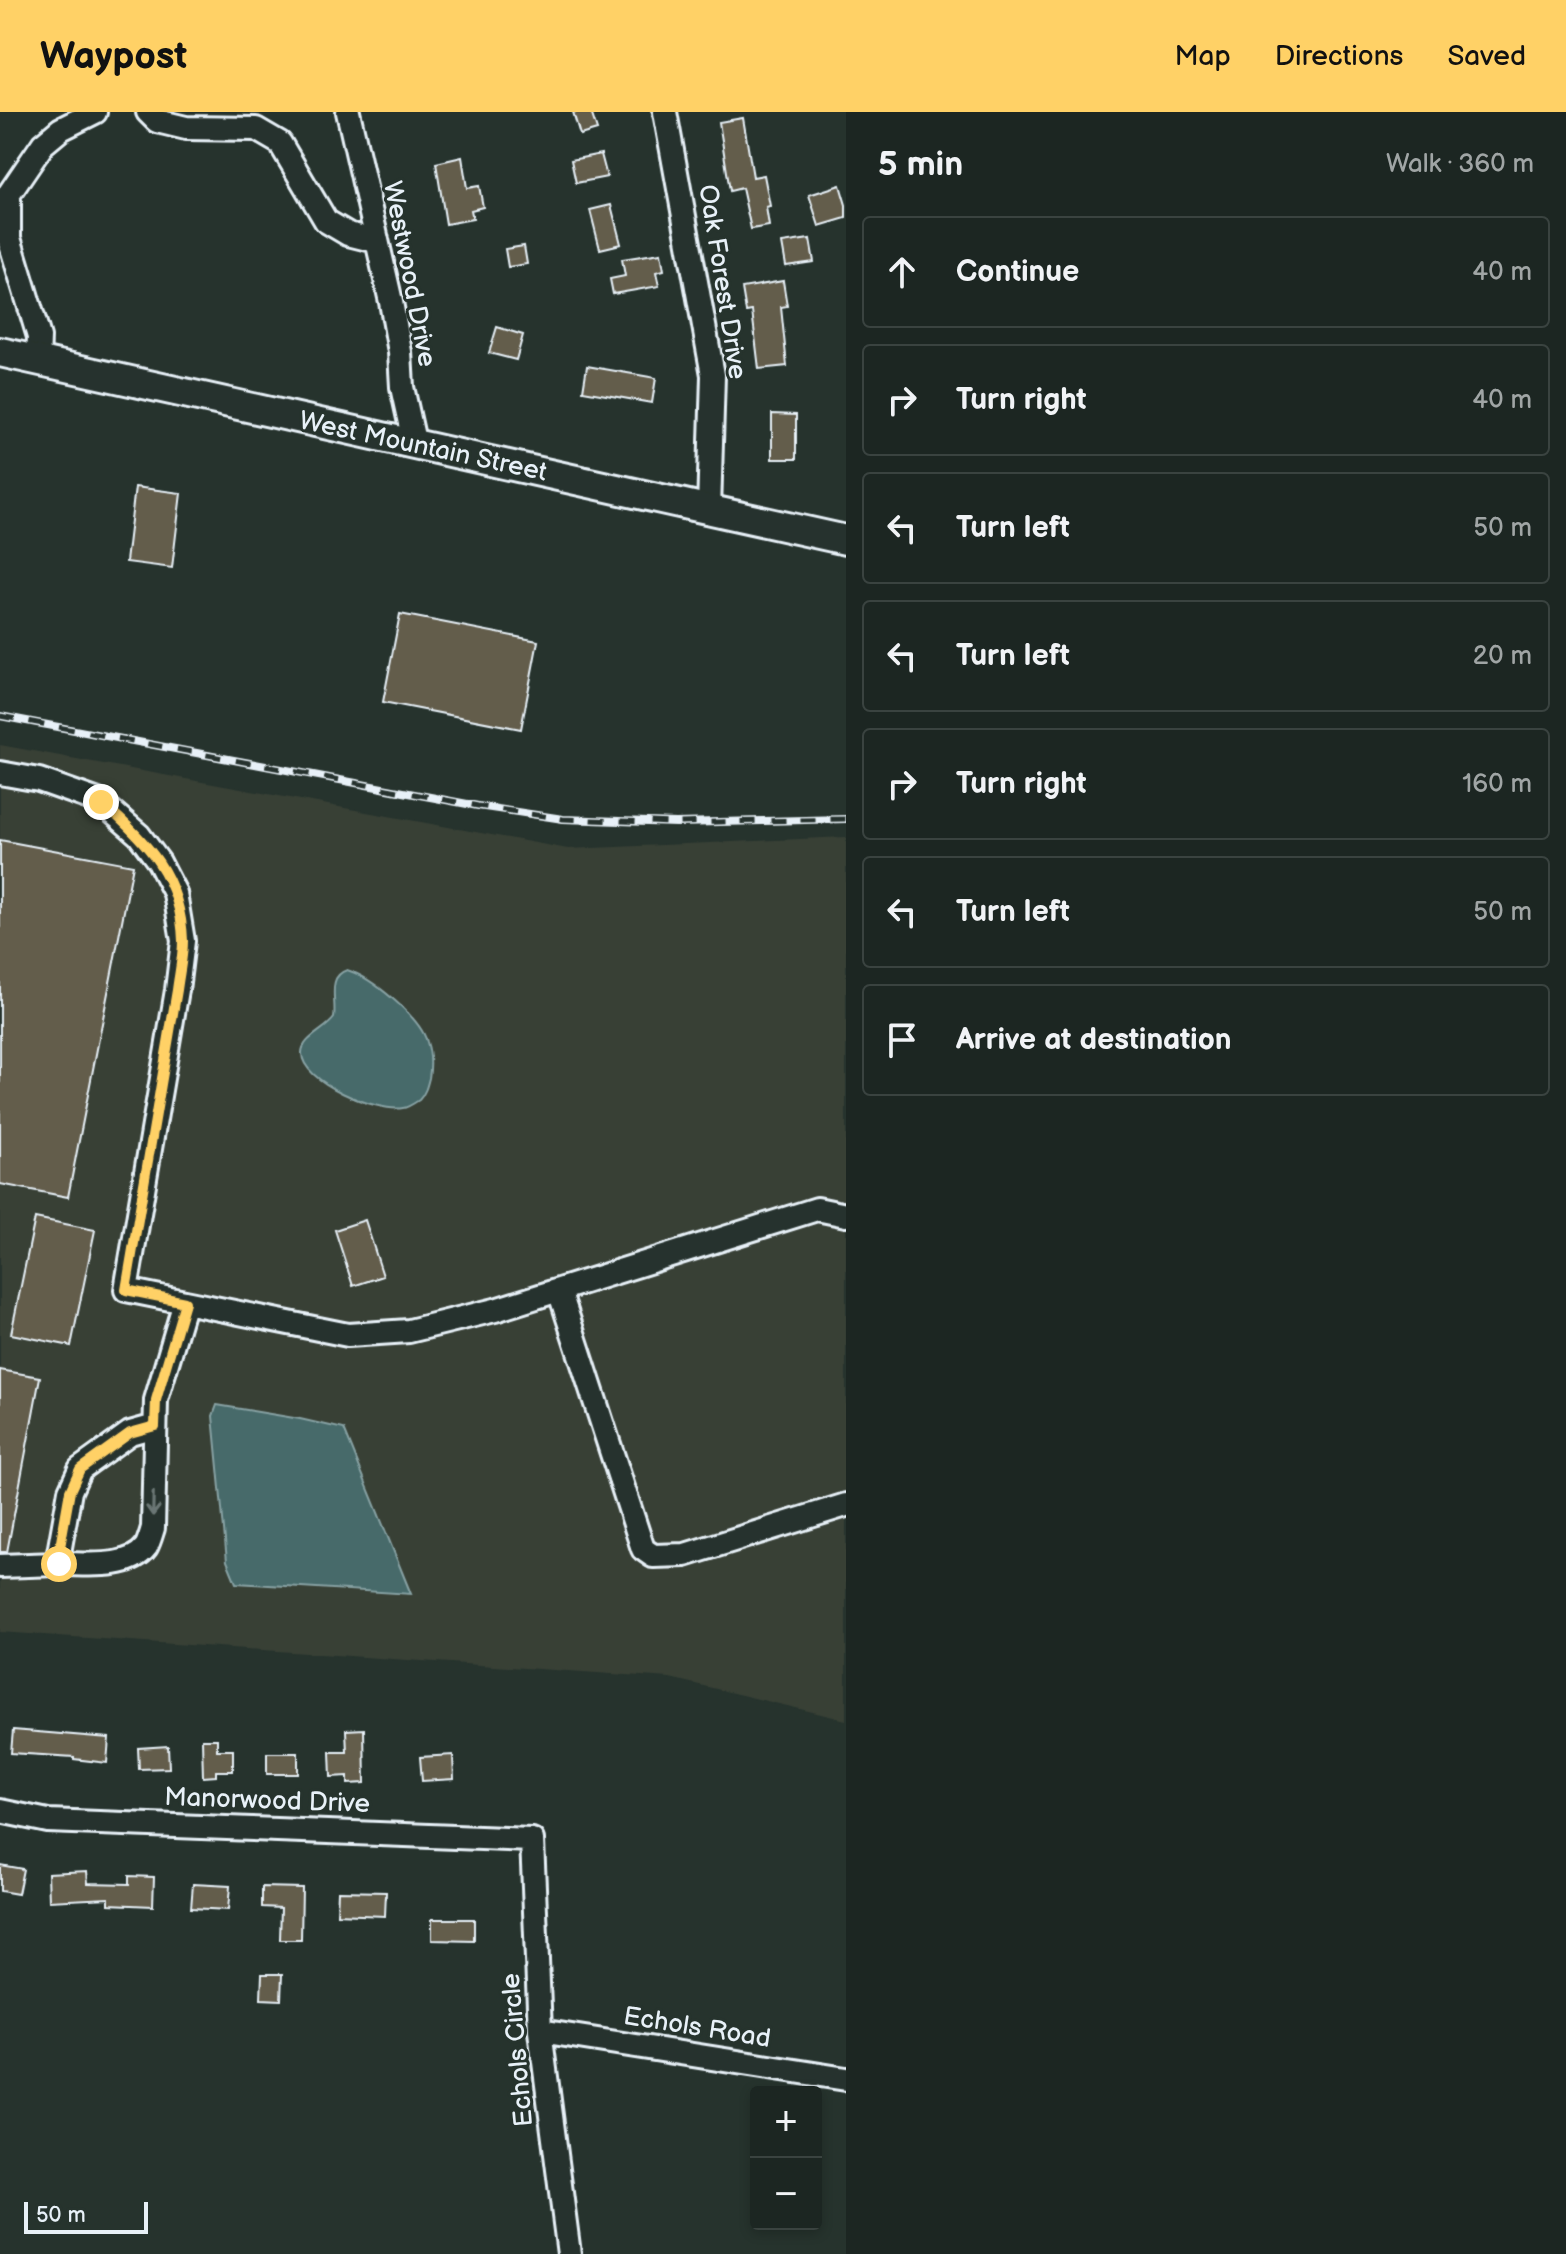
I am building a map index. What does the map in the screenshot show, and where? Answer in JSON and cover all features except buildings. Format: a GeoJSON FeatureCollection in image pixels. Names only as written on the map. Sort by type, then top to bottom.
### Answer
{"type":"FeatureCollection","features":[{"type":"Feature","properties":{"kind":"main road","name":"West Mountain Street"},"geometry":{"type":"LineString","coordinates":[[0,352],[846,540]]}},
{"type":"Feature","properties":{"kind":"street"},"geometry":{"type":"LineString","coordinates":[[38,361],[39,337],[9,238],[9,194],[43,144],[61,129],[95,112]]}},
{"type":"Feature","properties":{"kind":"street"},"geometry":{"type":"LineString","coordinates":[[148,112],[157,121],[186,128],[256,129],[280,143],[326,221],[348,234],[376,241]]}},
{"type":"Feature","properties":{"kind":"street","name":"Westwood Drive"},"geometry":{"type":"LineString","coordinates":[[348,112],[391,302],[400,352],[402,387],[415,446]]}},
{"type":"Feature","properties":{"kind":"street","name":"Oak Forest Drive"},"geometry":{"type":"LineString","coordinates":[[665,112],[713,375],[709,510]]}},
{"type":"Feature","properties":{"kind":"street"},"geometry":{"type":"LineString","coordinates":[[0,773],[39,780],[101,802],[139,835],[159,862],[175,893],[183,941],[177,990],[126,1290],[348,1335],[409,1331],[495,1310],[817,1209],[846,1215]]}},
{"type":"Feature","properties":{"kind":"street"},"geometry":{"type":"LineString","coordinates":[[559,1290],[643,1549],[653,1556],[685,1555],[846,1505]]}},
{"type":"Feature","properties":{"kind":"street"},"geometry":{"type":"LineString","coordinates":[[0,1566],[112,1562],[137,1555],[146,1546],[153,1528],[156,1400],[185,1302]]}},
{"type":"Feature","properties":{"kind":"street"},"geometry":{"type":"LineString","coordinates":[[57,1564],[70,1491],[80,1469],[130,1433],[155,1426]]}},
{"type":"Feature","properties":{"kind":"street","name":"Manorwood Drive"},"geometry":{"type":"LineString","coordinates":[[0,1811],[48,1821],[532,1840]]}},
{"type":"Feature","properties":{"kind":"street","name":"Echols Circle"},"geometry":{"type":"LineString","coordinates":[[532,1840],[540,2031],[569,2254]]}},
{"type":"Feature","properties":{"kind":"street","name":"Echols Road"},"geometry":{"type":"LineString","coordinates":[[540,2031],[846,2079]]}},
{"type":"Feature","properties":{"kind":"shaded area"},"geometry":{"type":"Polygon","coordinates":[[[0,745],[568,849],[846,837],[846,1720],[670,1678],[0,1632],[0,745]]]}},
{"type":"Feature","properties":{"kind":"water"},"geometry":{"type":"Polygon","coordinates":[[[347,970],[369,981],[393,999],[423,1032],[429,1051],[429,1078],[423,1095],[407,1107],[377,1106],[343,1093],[314,1075],[305,1064],[303,1048],[334,1018],[334,984],[347,970]]]}},
{"type":"Feature","properties":{"kind":"water"},"geometry":{"type":"Polygon","coordinates":[[[217,1405],[344,1429],[411,1594],[236,1583],[227,1561],[213,1416],[217,1405]]]}},
{"type":"Feature","properties":{"kind":"railway"},"geometry":{"type":"LineString","coordinates":[[0,716],[478,806],[563,819],[676,823],[846,819]]}},
{"type":"Feature","properties":{"kind":"route"},"geometry":{"type":"LineString","coordinates":[[59,1564],[70,1491],[80,1469],[130,1433],[155,1426],[156,1400],[185,1302],[126,1290],[177,990],[183,941],[175,893],[159,862],[139,835],[101,802]]}}]}
